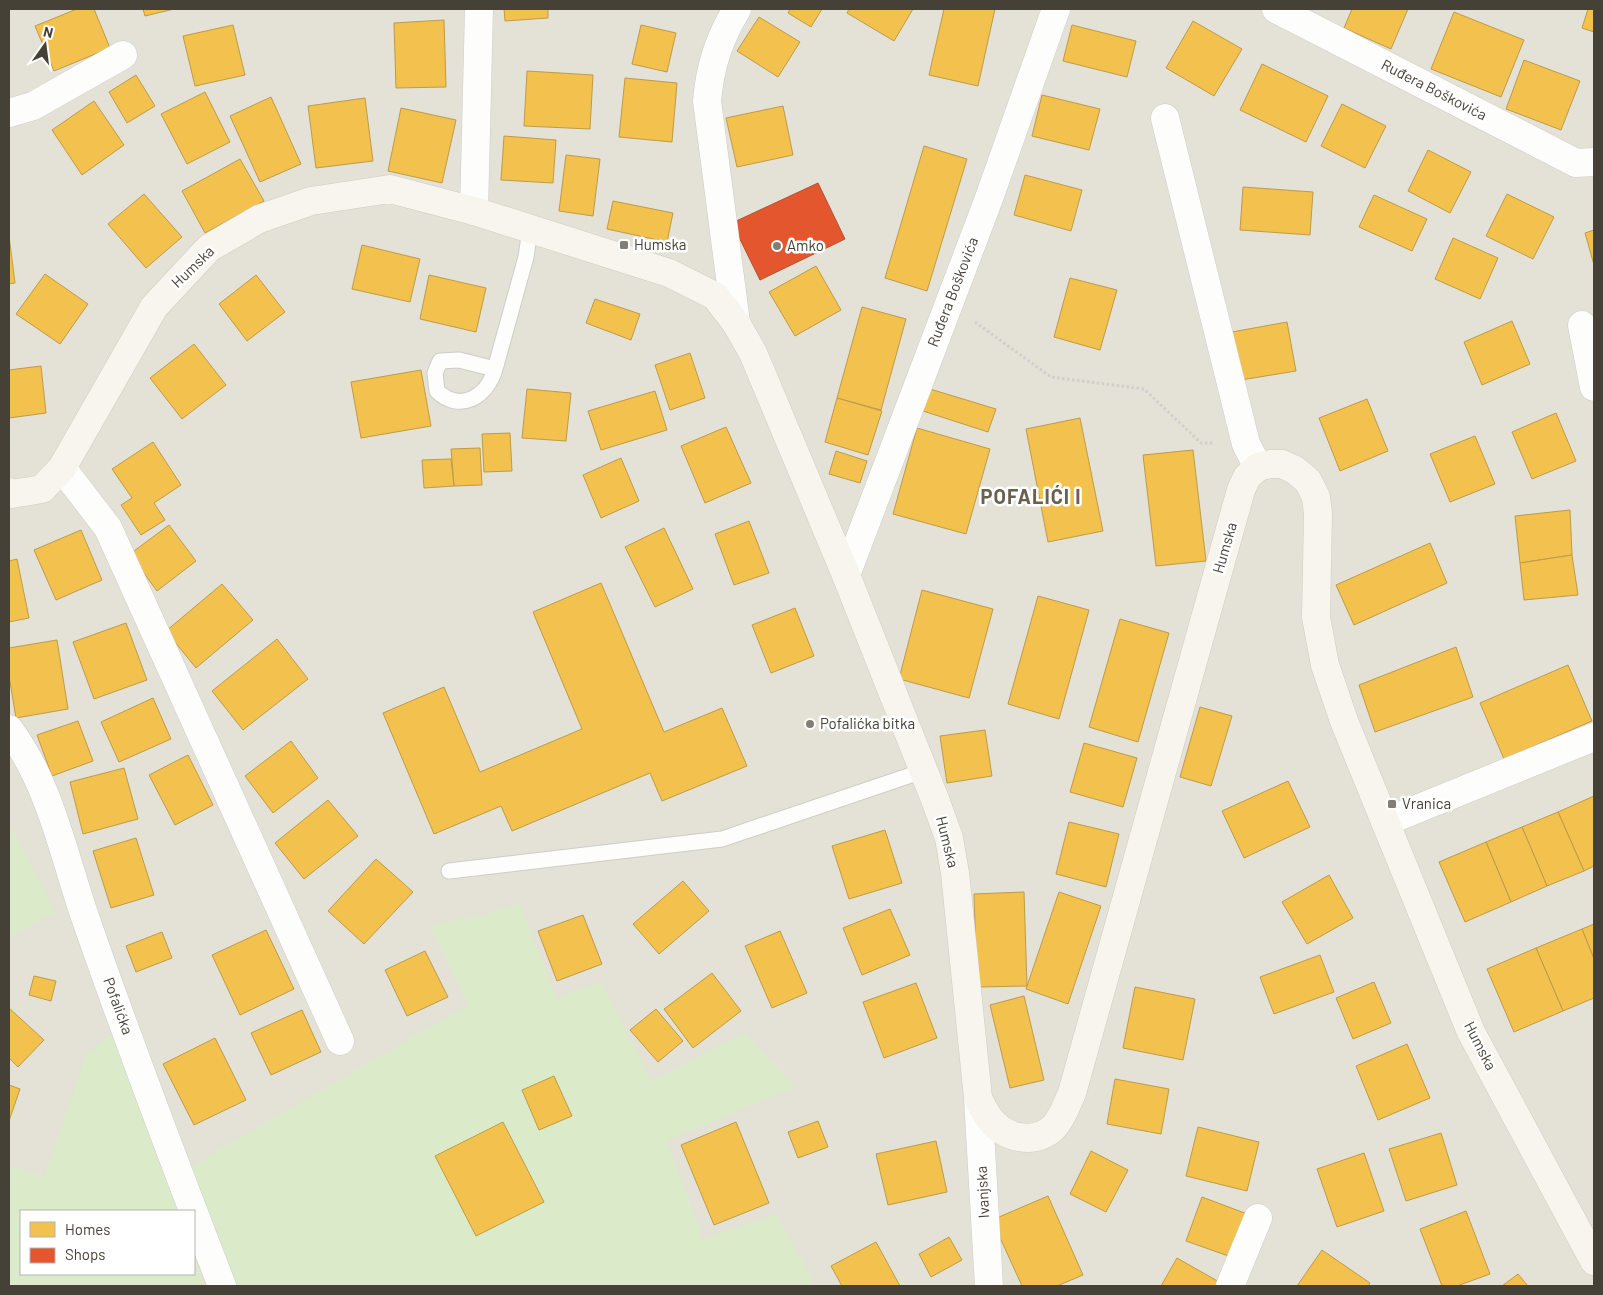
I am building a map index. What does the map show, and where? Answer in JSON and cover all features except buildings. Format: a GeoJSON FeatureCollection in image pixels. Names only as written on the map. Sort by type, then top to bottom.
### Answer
{"type":"FeatureCollection","features":[{"type":"Feature","properties":{"kind":"street"},"geometry":{"type":"LineString","coordinates":[[474,211],[479,9]]}},
{"type":"Feature","properties":{"kind":"street"},"geometry":{"type":"LineString","coordinates":[[736,323],[707,101],[709,73],[715,52],[737,9]]}},
{"type":"Feature","properties":{"kind":"street","name":"Ruđera Boškovića"},"geometry":{"type":"LineString","coordinates":[[846,575],[988,201],[1056,9]]}},
{"type":"Feature","properties":{"kind":"street","name":"Ruđera Boškovića"},"geometry":{"type":"LineString","coordinates":[[1276,9],[1576,163],[1594,162]]}},
{"type":"Feature","properties":{"kind":"street"},"geometry":{"type":"LineString","coordinates":[[9,113],[33,106],[124,55]]}},
{"type":"Feature","properties":{"kind":"street"},"geometry":{"type":"LineString","coordinates":[[1165,118],[1252,456]]}},
{"type":"Feature","properties":{"kind":"street","name":"Humska"},"geometry":{"type":"LineString","coordinates":[[10,494],[42,489],[62,468],[154,307],[209,248],[259,220],[311,201],[390,189],[474,211],[669,273],[697,285],[715,296],[736,323],[753,353],[846,575],[949,838],[955,873],[978,1098],[989,1118],[1003,1131],[1020,1138],[1037,1136],[1053,1127],[1065,1111],[1072,1093],[1252,456],[1270,464],[1282,464],[1295,470],[1308,481],[1316,496],[1318,514],[1316,617],[1325,665],[1344,721],[1471,1032],[1594,1261]]}},
{"type":"Feature","properties":{"kind":"street"},"geometry":{"type":"LineString","coordinates":[[1582,325],[1594,387]]}},
{"type":"Feature","properties":{"kind":"street"},"geometry":{"type":"LineString","coordinates":[[62,468],[108,528],[340,1041]]}},
{"type":"Feature","properties":{"kind":"street","name":"Pofalićka"},"geometry":{"type":"LineString","coordinates":[[9,729],[23,748],[52,812],[85,917],[194,1210]]}},
{"type":"Feature","properties":{"kind":"street"},"geometry":{"type":"LineString","coordinates":[[1385,822],[1594,737]]}},
{"type":"Feature","properties":{"kind":"street","name":"Ivanjska"},"geometry":{"type":"LineString","coordinates":[[978,1098],[989,1286]]}},
{"type":"Feature","properties":{"kind":"street","name":"Pofalićka"},"geometry":{"type":"LineString","coordinates":[[195,1213],[222,1286]]}},
{"type":"Feature","properties":{"kind":"street"},"geometry":{"type":"LineString","coordinates":[[1230,1286],[1258,1218]]}},
{"type":"Feature","properties":{"kind":"lane"},"geometry":{"type":"LineString","coordinates":[[495,369],[526,257],[530,229]]}},
{"type":"Feature","properties":{"kind":"lane"},"geometry":{"type":"LineString","coordinates":[[449,872],[722,840],[923,771]]}},
{"type":"Feature","properties":{"kind":"path"},"geometry":{"type":"LineString","coordinates":[[948,304],[1015,348],[1051,377],[1144,389],[1201,443],[1252,456]]}},
{"type":"Feature","properties":{"kind":"shaded area"},"geometry":{"type":"Polygon","coordinates":[[[9,9],[1594,9],[1594,1286],[9,1286],[9,9]]]}},
{"type":"Feature","properties":{"kind":"green space"},"geometry":{"type":"Polygon","coordinates":[[[9,823],[56,912],[9,937],[9,823]]]}},
{"type":"Feature","properties":{"kind":"green space"},"geometry":{"type":"Polygon","coordinates":[[[519,903],[557,998],[601,982],[652,1081],[745,1032],[795,1087],[667,1141],[703,1239],[776,1214],[813,1280],[810,1286],[234,1286],[190,1167],[468,1005],[430,925],[486,915],[519,903]]]}},
{"type":"Feature","properties":{"kind":"green space"},"geometry":{"type":"Polygon","coordinates":[[[114,1030],[178,1210],[20,1210],[20,1275],[195,1275],[195,1258],[205,1286],[9,1286],[9,1166],[45,1176],[86,1055],[114,1030]]]}},
{"type":"Feature","properties":{"kind":"place","name":"Humska"},"geometry":{"type":"Point","coordinates":[624,245]}},
{"type":"Feature","properties":{"kind":"place","name":"Amko"},"geometry":{"type":"Point","coordinates":[777,246]}},
{"type":"Feature","properties":{"kind":"place","name":"Pofalićka bitka"},"geometry":{"type":"Point","coordinates":[810,724]}},
{"type":"Feature","properties":{"kind":"place","name":"Vranica"},"geometry":{"type":"Point","coordinates":[1392,804]}},
{"type":"Feature","properties":{"kind":"district","name":"POFALIĆI I"},"geometry":{"type":"Point","coordinates":[1031,497]}}]}
